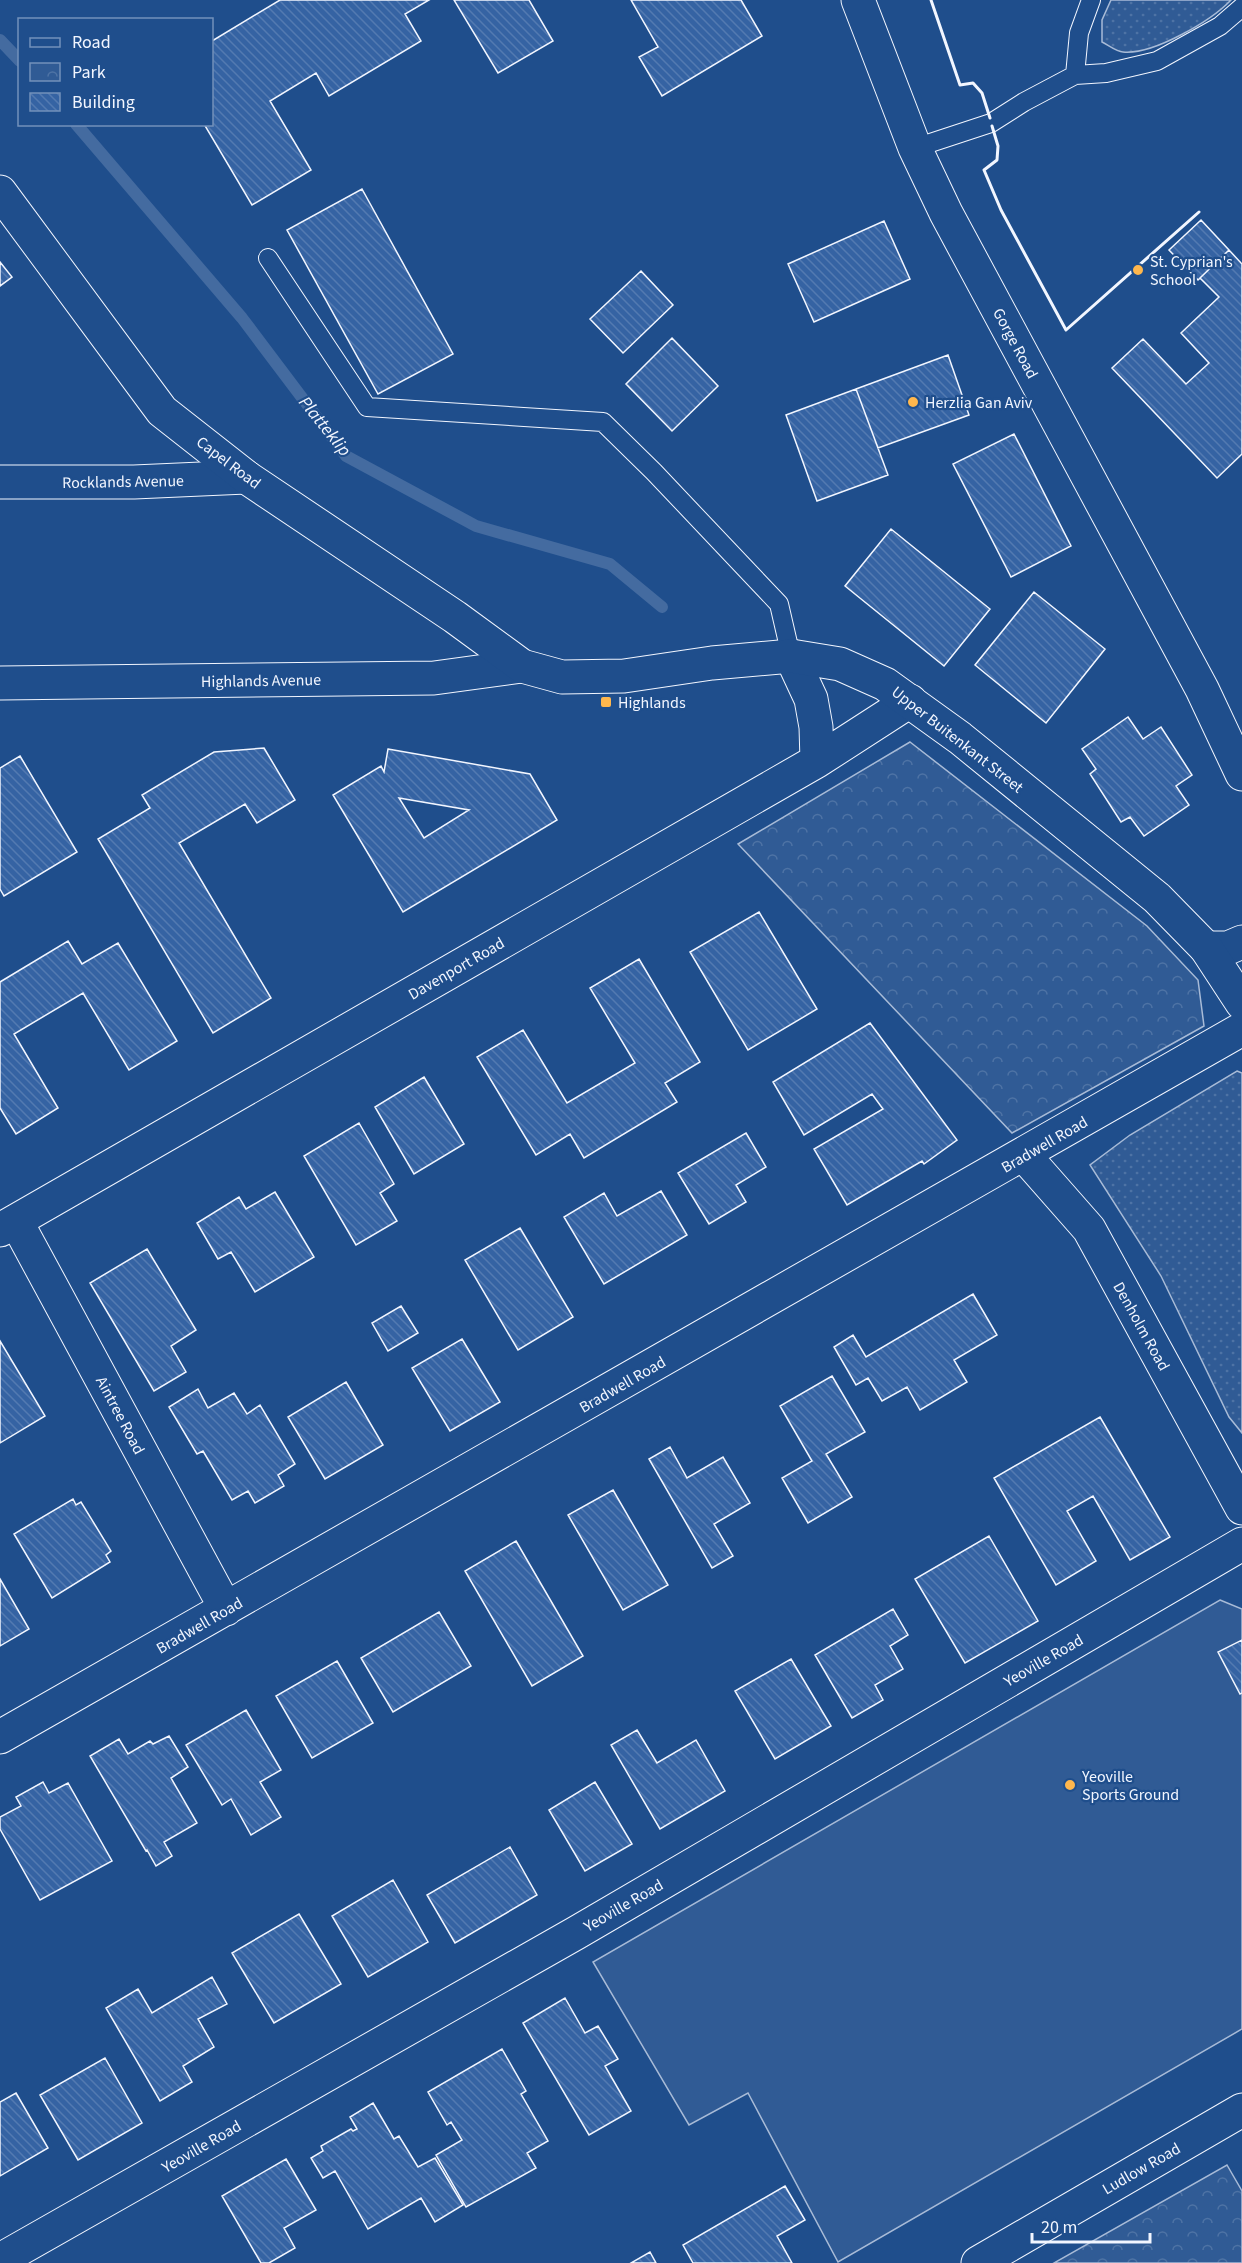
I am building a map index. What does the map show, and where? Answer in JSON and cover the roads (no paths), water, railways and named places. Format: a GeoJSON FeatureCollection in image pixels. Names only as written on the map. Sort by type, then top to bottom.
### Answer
{"type":"FeatureCollection","features":[{"type":"Feature","properties":{"kind":"street","name":"Gorge Road"},"geometry":{"type":"LineString","coordinates":[[858,0],[915,148],[952,224],[1202,688],[1242,774]]}},
{"type":"Feature","properties":{"kind":"street","name":"Capel Road"},"geometry":{"type":"LineString","coordinates":[[0,192],[162,411],[246,477],[455,617],[522,666]]}},
{"type":"Feature","properties":{"kind":"street","name":"Rocklands Avenue"},"geometry":{"type":"LineString","coordinates":[[0,482],[134,482],[246,477]]}},
{"type":"Feature","properties":{"kind":"street","name":"Upper Buitenkant Street"},"geometry":{"type":"LineString","coordinates":[[522,666],[562,677],[624,676],[712,663],[792,656],[840,664],[885,684],[960,738],[1157,898],[1206,948],[1242,1003]]}},
{"type":"Feature","properties":{"kind":"street"},"geometry":{"type":"LineString","coordinates":[[792,656],[811,699],[816,727],[817,761]]}},
{"type":"Feature","properties":{"kind":"street","name":"Highlands Avenue"},"geometry":{"type":"LineString","coordinates":[[8,687],[434,678],[522,666]]}},
{"type":"Feature","properties":{"kind":"street","name":"Davenport Road"},"geometry":{"type":"LineString","coordinates":[[8,1226],[817,761],[910,701]]}},
{"type":"Feature","properties":{"kind":"street"},"geometry":{"type":"LineString","coordinates":[[1206,948],[1228,948],[1242,942]]}},
{"type":"Feature","properties":{"kind":"street","name":"Bradwell Road"},"geometry":{"type":"LineString","coordinates":[[0,1737],[1242,1029]]}},
{"type":"Feature","properties":{"kind":"street","name":"Denholm Road"},"geometry":{"type":"LineString","coordinates":[[1024,1155],[1089,1228],[1242,1508]]}},
{"type":"Feature","properties":{"kind":"street","name":"Aintree Road"},"geometry":{"type":"LineString","coordinates":[[8,1226],[226,1609]]}},
{"type":"Feature","properties":{"kind":"street","name":"Yeoville Road"},"geometry":{"type":"LineString","coordinates":[[0,2260],[576,1933],[1242,1544]]}},
{"type":"Feature","properties":{"kind":"street","name":"Ludlow Road"},"geometry":{"type":"LineString","coordinates":[[978,2263],[1242,2110]]}},
{"type":"Feature","properties":{"kind":"lane"},"geometry":{"type":"LineString","coordinates":[[1075,75],[1079,33],[1091,0]]}},
{"type":"Feature","properties":{"kind":"lane"},"geometry":{"type":"LineString","coordinates":[[915,148],[991,123],[1024,102],[1075,75],[1106,73],[1157,61],[1220,26],[1242,7]]}},
{"type":"Feature","properties":{"kind":"lane"},"geometry":{"type":"LineString","coordinates":[[268,258],[367,407],[603,422],[711,531],[778,604],[792,656]]}},
{"type":"Feature","properties":{"kind":"waterway","name":"Platteklip"},"geometry":{"type":"LineString","coordinates":[[0,40],[18,59]]}},
{"type":"Feature","properties":{"kind":"waterway","name":"Platteklip"},"geometry":{"type":"LineString","coordinates":[[78,126],[242,318],[346,456],[476,526],[610,564],[662,607]]}},
{"type":"Feature","properties":{"kind":"place","name":"St. Cyprian's School"},"geometry":{"type":"Point","coordinates":[1138,270]}},
{"type":"Feature","properties":{"kind":"place","name":"Herzlia Gan Aviv"},"geometry":{"type":"Point","coordinates":[913,402]}},
{"type":"Feature","properties":{"kind":"place","name":"Highlands"},"geometry":{"type":"Point","coordinates":[606,702]}},
{"type":"Feature","properties":{"kind":"place","name":"Yeoville Sports Ground"},"geometry":{"type":"Point","coordinates":[1070,1785]}}]}
